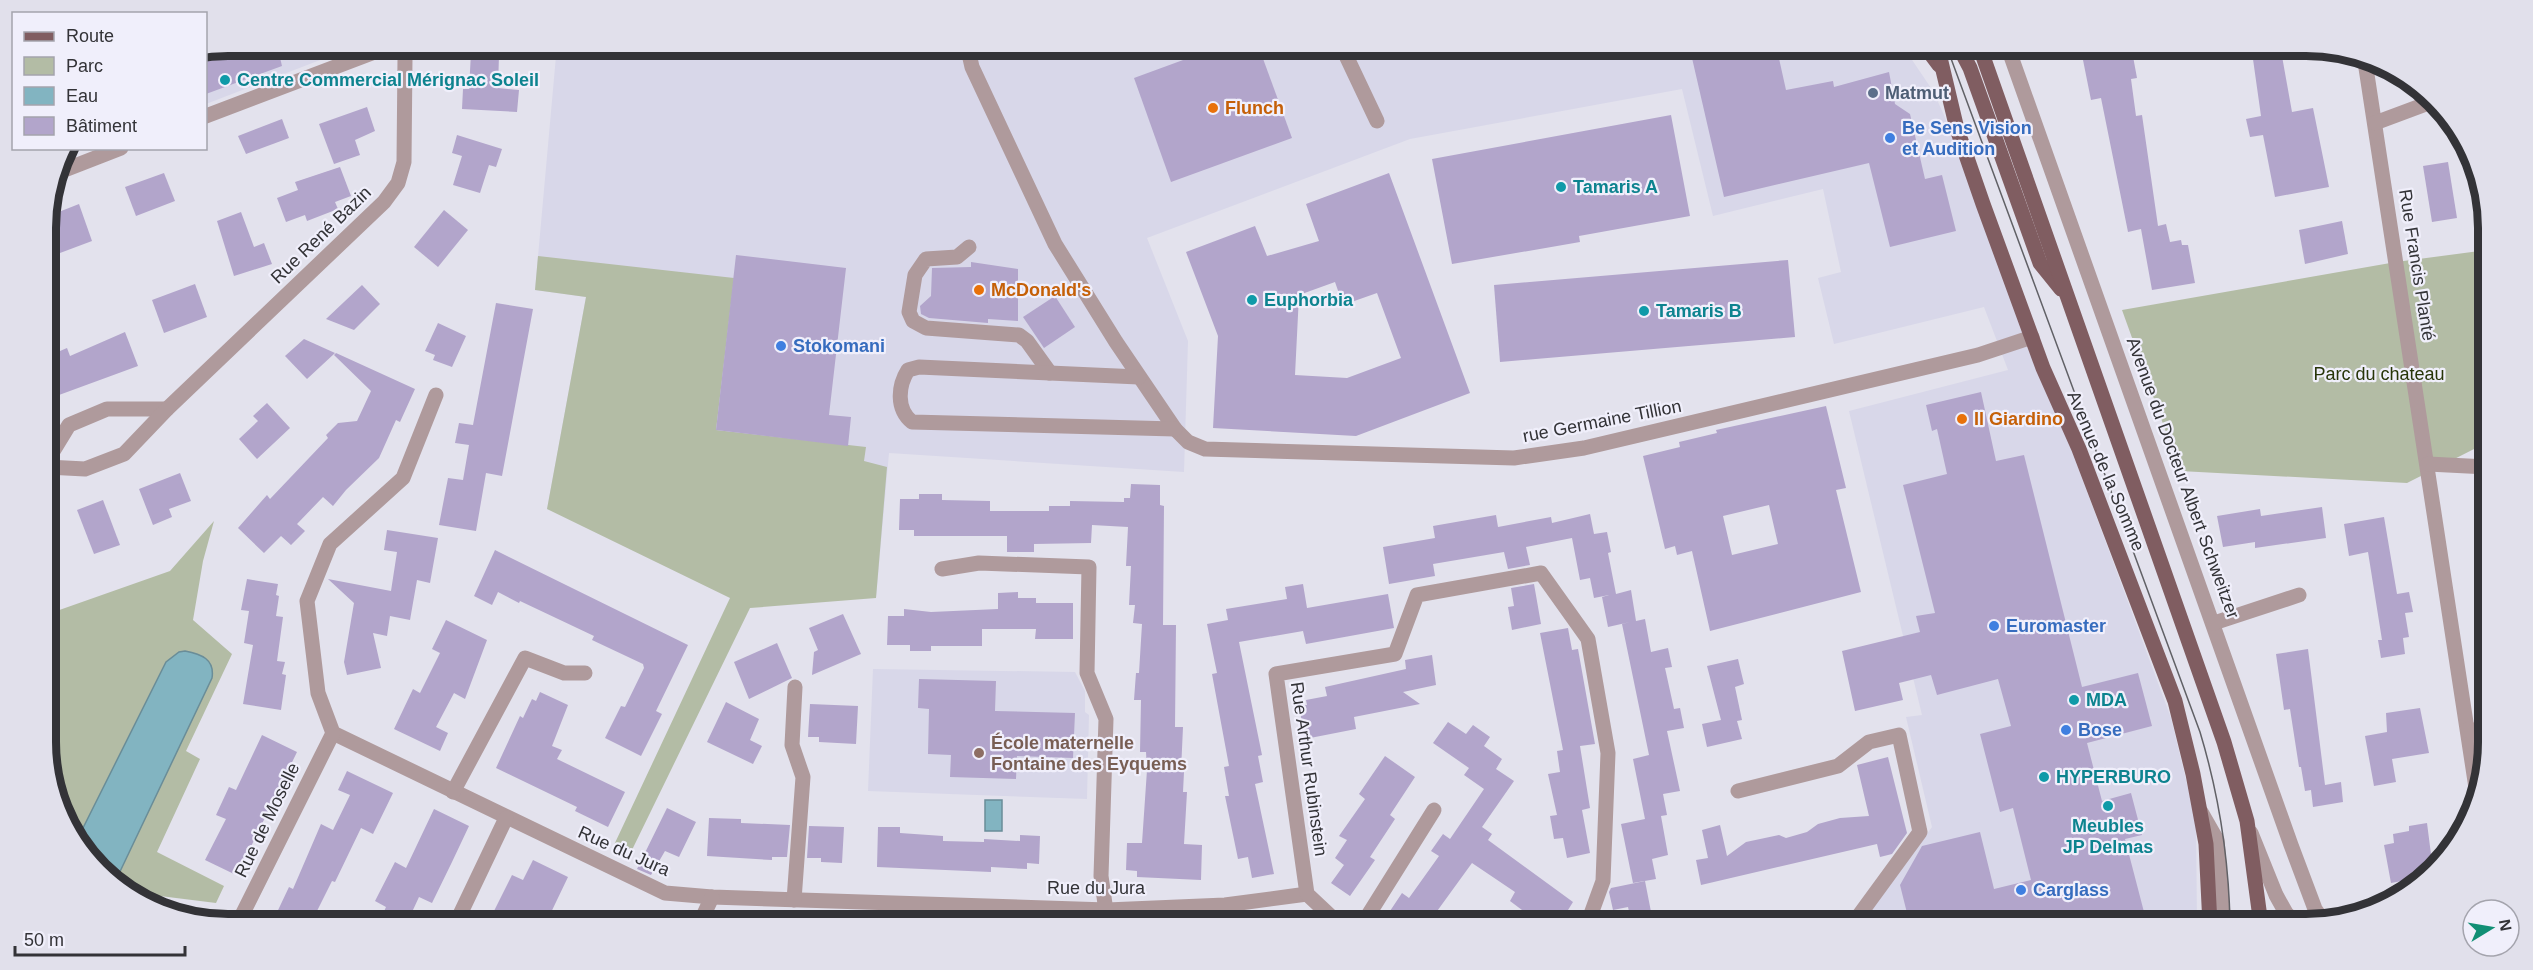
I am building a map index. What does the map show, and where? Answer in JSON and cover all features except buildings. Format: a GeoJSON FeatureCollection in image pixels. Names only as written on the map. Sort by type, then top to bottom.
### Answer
{"type":"FeatureCollection","features":[{"type":"Feature","properties":{"kind":"main road","name":"Avenue de la Somme"},"geometry":{"type":"LineString","coordinates":[[1932,56],[1942,70],[1957,129],[2032,337],[2159,657],[2182,727],[2201,812],[2208,871],[2210,914]]}},
{"type":"Feature","properties":{"kind":"main road"},"geometry":{"type":"LineString","coordinates":[[1939,56],[1942,70]]}},
{"type":"Feature","properties":{"kind":"main road","name":"Avenue de la Somme"},"geometry":{"type":"LineString","coordinates":[[1964,56],[2040,263],[2068,299]]}},
{"type":"Feature","properties":{"kind":"main road","name":"Avenue de la Somme"},"geometry":{"type":"LineString","coordinates":[[1983,56],[2224,742],[2247,821],[2260,914]]}},
{"type":"Feature","properties":{"kind":"street"},"geometry":{"type":"LineString","coordinates":[[207,116],[364,56]]}},
{"type":"Feature","properties":{"kind":"street","name":"Rue René Bazin"},"geometry":{"type":"LineString","coordinates":[[56,467],[85,469],[124,454],[167,409],[384,202],[398,183],[404,162],[404,56]]}},
{"type":"Feature","properties":{"kind":"street","name":"rue Germaine Tillion"},"geometry":{"type":"LineString","coordinates":[[970,56],[972,67],[1054,244],[1175,429],[1188,442],[1204,449],[1514,458],[1584,448],[1827,392],[1978,355],[2032,337]]}},
{"type":"Feature","properties":{"kind":"street"},"geometry":{"type":"LineString","coordinates":[[1346,56],[1377,121]]}},
{"type":"Feature","properties":{"kind":"street","name":"Avenue du Docteur Albert Schweitzer"},"geometry":{"type":"LineString","coordinates":[[2011,56],[2291,845],[2318,914]]}},
{"type":"Feature","properties":{"kind":"street","name":"Rue Francis Planté"},"geometry":{"type":"LineString","coordinates":[[2366,67],[2474,774]]}},
{"type":"Feature","properties":{"kind":"street"},"geometry":{"type":"LineString","coordinates":[[2375,123],[2425,104]]}},
{"type":"Feature","properties":{"kind":"street"},"geometry":{"type":"LineString","coordinates":[[66,169],[116,150]]}},
{"type":"Feature","properties":{"kind":"street"},"geometry":{"type":"LineString","coordinates":[[969,247],[957,256],[926,259],[922,263],[913,287],[909,312],[913,321],[927,328],[1019,335],[1027,341],[1050,373]]}},
{"type":"Feature","properties":{"kind":"street"},"geometry":{"type":"LineString","coordinates":[[1139,377],[919,367],[908,370],[902,380],[901,406],[905,416],[912,422],[1175,429]]}},
{"type":"Feature","properties":{"kind":"street"},"geometry":{"type":"LineString","coordinates":[[333,732],[318,693],[307,601],[330,544],[403,478],[436,395]]}},
{"type":"Feature","properties":{"kind":"street"},"geometry":{"type":"LineString","coordinates":[[56,446],[69,425],[107,409],[167,409]]}},
{"type":"Feature","properties":{"kind":"street"},"geometry":{"type":"LineString","coordinates":[[2428,464],[2478,467]]}},
{"type":"Feature","properties":{"kind":"street"},"geometry":{"type":"LineString","coordinates":[[942,569],[980,563],[1089,567],[1087,673],[1106,719],[1101,876],[1107,914]]}},
{"type":"Feature","properties":{"kind":"street","name":"Rue Arthur Rubinstein"},"geometry":{"type":"LineString","coordinates":[[1307,894],[1276,674],[1395,654],[1417,595],[1541,573],[1588,639],[1608,753],[1603,881],[1591,914]]}},
{"type":"Feature","properties":{"kind":"street"},"geometry":{"type":"LineString","coordinates":[[2214,623],[2299,595]]}},
{"type":"Feature","properties":{"kind":"street"},"geometry":{"type":"LineString","coordinates":[[453,792],[525,658],[564,673],[585,673]]}},
{"type":"Feature","properties":{"kind":"street"},"geometry":{"type":"LineString","coordinates":[[794,900],[803,777],[792,745],[795,687]]}},
{"type":"Feature","properties":{"kind":"street"},"geometry":{"type":"LineString","coordinates":[[2468,730],[2478,730]]}},
{"type":"Feature","properties":{"kind":"street","name":"Rue du Jura"},"geometry":{"type":"LineString","coordinates":[[333,732],[506,819],[665,893],[1052,914]]}},
{"type":"Feature","properties":{"kind":"street","name":"Rue de Moselle"},"geometry":{"type":"LineString","coordinates":[[242,914],[333,732]]}},
{"type":"Feature","properties":{"kind":"street"},"geometry":{"type":"LineString","coordinates":[[1738,791],[1838,766],[1869,742],[1899,735],[1920,832],[1861,914]]}},
{"type":"Feature","properties":{"kind":"street"},"geometry":{"type":"LineString","coordinates":[[1369,914],[1434,810]]}},
{"type":"Feature","properties":{"kind":"street"},"geometry":{"type":"LineString","coordinates":[[2201,812],[2217,840],[2223,914]]}},
{"type":"Feature","properties":{"kind":"street"},"geometry":{"type":"LineString","coordinates":[[460,914],[506,819]]}},
{"type":"Feature","properties":{"kind":"street"},"geometry":{"type":"LineString","coordinates":[[2247,821],[2276,896],[2287,914]]}},
{"type":"Feature","properties":{"kind":"street"},"geometry":{"type":"LineString","coordinates":[[1307,894],[1328,914]]}},
{"type":"Feature","properties":{"kind":"street","name":"Rue du Jura"},"geometry":{"type":"LineString","coordinates":[[1136,914],[1307,894]]}},
{"type":"Feature","properties":{"kind":"street"},"geometry":{"type":"LineString","coordinates":[[704,914],[712,897]]}},
{"type":"Feature","properties":{"kind":"shaded area","name":"Centre Commercial Mérignac Soleil"},"geometry":{"type":"Polygon","coordinates":[[[330,56],[207,104],[207,57],[330,56]]]}},
{"type":"Feature","properties":{"kind":"shaded area","name":"Centre Commercial Mérignac Soleil"},"geometry":{"type":"Polygon","coordinates":[[[556,56],[1909,56],[1933,91],[1992,235],[2171,718],[2196,821],[2197,914],[1867,914],[1932,827],[1906,717],[1922,715],[1849,411],[2008,370],[1984,307],[1834,344],[1818,278],[1841,272],[1823,189],[1713,216],[1682,89],[1410,139],[1147,238],[1188,341],[1184,472],[889,453],[876,598],[547,509],[586,297],[535,290],[556,56]]]}},
{"type":"Feature","properties":{"kind":"shaded area","name":"École maternelle Fontaine des Eyquems"},"geometry":{"type":"Polygon","coordinates":[[[873,669],[1075,672],[1085,691],[1085,712],[1089,715],[1087,799],[868,791],[873,669]]]}},
{"type":"Feature","properties":{"kind":"green space","name":"Parc du chateau"},"geometry":{"type":"Polygon","coordinates":[[[2478,251],[2478,447],[2407,483],[2180,471],[2122,310],[2396,262],[2478,251]]]}},
{"type":"Feature","properties":{"kind":"green space"},"geometry":{"type":"Polygon","coordinates":[[[538,256],[734,278],[716,430],[866,447],[864,461],[887,467],[876,598],[750,608],[631,852],[614,845],[730,598],[547,509],[586,297],[535,290],[538,256]]]}},
{"type":"Feature","properties":{"kind":"green space"},"geometry":{"type":"Polygon","coordinates":[[[214,521],[203,561],[193,620],[232,654],[186,751],[200,759],[157,852],[224,886],[216,903],[146,894],[114,872],[84,838],[73,819],[59,776],[56,754],[56,611],[170,571],[214,521]]]}},
{"type":"Feature","properties":{"kind":"water"},"geometry":{"type":"Polygon","coordinates":[[[185,651],[206,658],[211,666],[212,678],[118,875],[98,856],[81,832],[166,662],[179,652],[185,651]]]}},
{"type":"Feature","properties":{"kind":"water"},"geometry":{"type":"Polygon","coordinates":[[[985,800],[1002,800],[1002,831],[985,831],[985,800]]]}},
{"type":"Feature","properties":{"kind":"tram line"},"geometry":{"type":"LineString","coordinates":[[1950,56],[2200,732],[2213,779],[2222,827],[2228,875],[2230,914]]}},
{"type":"Feature","properties":{"kind":"place","name":"Centre Commercial Mérignac Soleil"},"geometry":{"type":"Point","coordinates":[225,80]}},
{"type":"Feature","properties":{"kind":"place","name":"Matmut"},"geometry":{"type":"Point","coordinates":[1873,93]}},
{"type":"Feature","properties":{"kind":"place","name":"Flunch"},"geometry":{"type":"Point","coordinates":[1213,108]}},
{"type":"Feature","properties":{"kind":"place","name":"Be Sens Vision et Audition"},"geometry":{"type":"Point","coordinates":[1890,138]}},
{"type":"Feature","properties":{"kind":"place","name":"Tamaris A"},"geometry":{"type":"Point","coordinates":[1561,187]}},
{"type":"Feature","properties":{"kind":"place","name":"McDonald's"},"geometry":{"type":"Point","coordinates":[979,290]}},
{"type":"Feature","properties":{"kind":"place","name":"Euphorbia"},"geometry":{"type":"Point","coordinates":[1252,300]}},
{"type":"Feature","properties":{"kind":"place","name":"Tamaris B"},"geometry":{"type":"Point","coordinates":[1644,311]}},
{"type":"Feature","properties":{"kind":"place","name":"Stokomani"},"geometry":{"type":"Point","coordinates":[781,346]}},
{"type":"Feature","properties":{"kind":"place","name":"Il Giardino"},"geometry":{"type":"Point","coordinates":[1962,419]}},
{"type":"Feature","properties":{"kind":"place","name":"Euromaster"},"geometry":{"type":"Point","coordinates":[1994,626]}},
{"type":"Feature","properties":{"kind":"place","name":"MDA"},"geometry":{"type":"Point","coordinates":[2074,700]}},
{"type":"Feature","properties":{"kind":"place","name":"Bose"},"geometry":{"type":"Point","coordinates":[2066,730]}},
{"type":"Feature","properties":{"kind":"place","name":"École maternelle Fontaine des Eyquems"},"geometry":{"type":"Point","coordinates":[979,753]}},
{"type":"Feature","properties":{"kind":"place","name":"HYPERBURO"},"geometry":{"type":"Point","coordinates":[2044,777]}},
{"type":"Feature","properties":{"kind":"place","name":"Meubles JP Delmas"},"geometry":{"type":"Point","coordinates":[2108,806]}},
{"type":"Feature","properties":{"kind":"place","name":"Carglass"},"geometry":{"type":"Point","coordinates":[2021,890]}}]}
